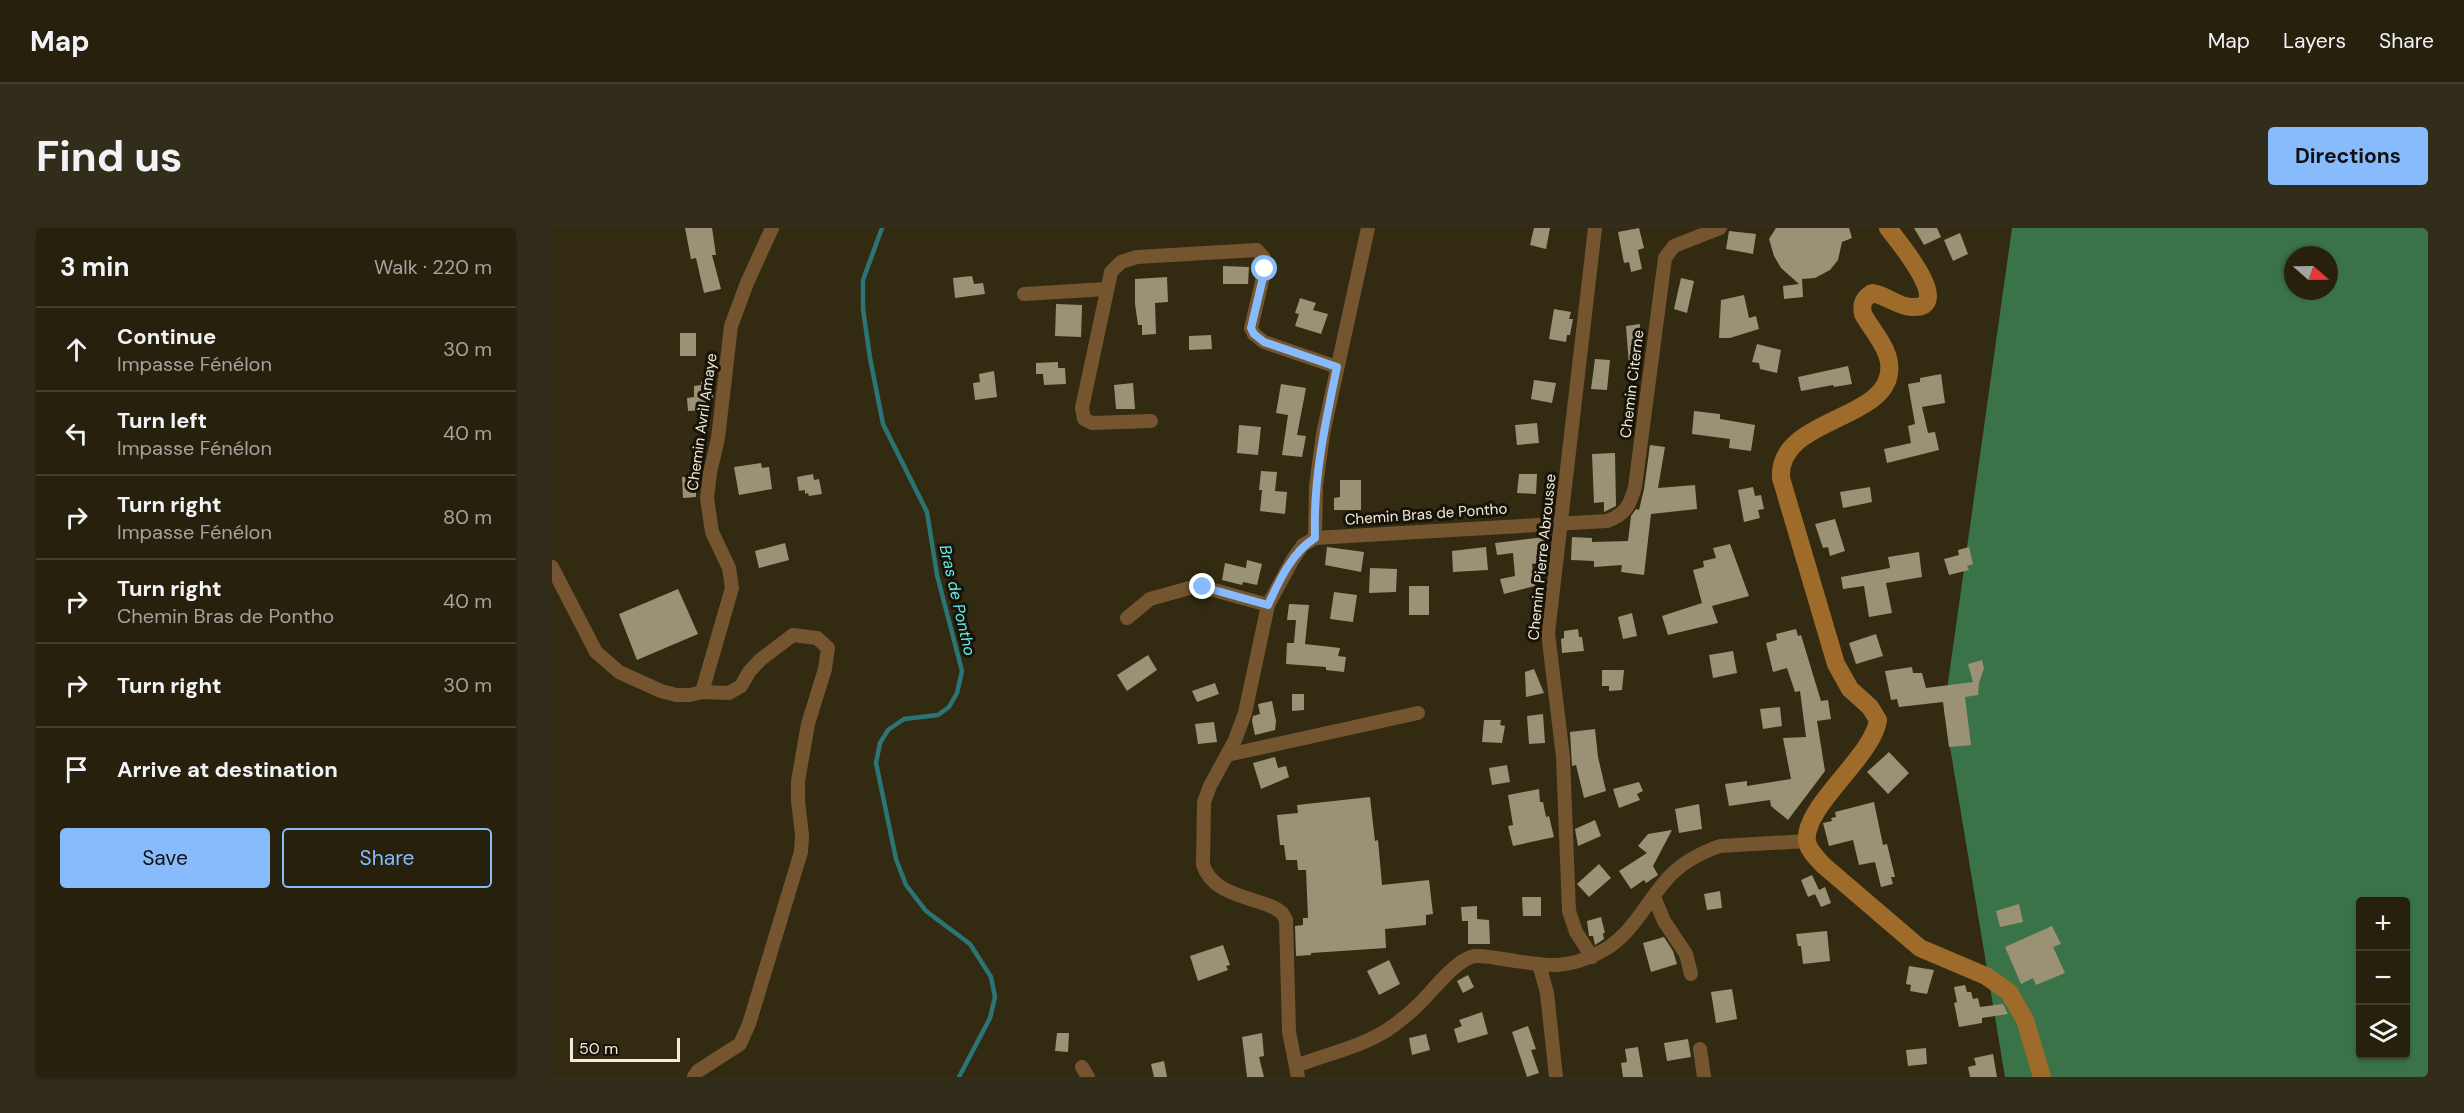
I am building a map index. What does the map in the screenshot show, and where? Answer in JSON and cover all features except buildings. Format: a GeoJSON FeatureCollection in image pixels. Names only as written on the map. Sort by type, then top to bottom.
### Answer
{"type":"FeatureCollection","features":[{"type":"Feature","properties":{"kind":"main road"},"geometry":{"type":"LineString","coordinates":[[1888,228],[1923,277],[1928,293],[1926,300],[1922,305],[1914,308],[1872,292],[1864,298],[1863,315],[1889,361],[1890,372],[1886,385],[1866,403],[1795,443],[1785,454],[1780,467],[1781,478],[1836,664],[1850,689],[1870,707],[1878,720],[1871,738],[1811,823],[1807,841],[1809,849],[1823,865],[1920,948],[1986,976],[2008,992],[2025,1020],[2042,1077]]}},
{"type":"Feature","properties":{"kind":"street","name":"Chemin Avril Amaye"},"geometry":{"type":"LineString","coordinates":[[702,692],[732,588],[729,568],[712,531],[707,498],[718,438],[731,326],[747,283],[772,228]]}},
{"type":"Feature","properties":{"kind":"street"},"geometry":{"type":"LineString","coordinates":[[1368,228],[1323,434],[1316,486],[1315,538],[1303,545],[1293,559],[1268,605],[1245,713],[1204,802],[1203,865],[1206,873],[1218,886],[1275,908],[1286,920],[1289,1032],[1297,1072],[1323,1055],[1363,1042],[1391,1028],[1415,1009],[1452,971],[1471,957],[1558,966],[1592,957],[1622,936],[1679,867],[1708,850],[1720,846],[1807,841]]}},
{"type":"Feature","properties":{"kind":"street","name":"Chemin Pierre Abrousse"},"geometry":{"type":"LineString","coordinates":[[1592,957],[1576,932],[1569,911],[1563,757],[1549,650],[1550,616],[1563,522],[1595,228]]}},
{"type":"Feature","properties":{"kind":"street","name":"Chemin Citerne"},"geometry":{"type":"LineString","coordinates":[[1563,522],[1606,521],[1618,518],[1627,509],[1635,487],[1665,258],[1674,246],[1720,228]]}},
{"type":"Feature","properties":{"kind":"street"},"geometry":{"type":"LineString","coordinates":[[1151,421],[1092,423],[1084,419],[1082,408],[1111,272],[1121,262],[1137,257],[1257,250],[1264,258],[1265,269],[1251,328],[1254,334],[1264,342],[1337,367]]}},
{"type":"Feature","properties":{"kind":"street"},"geometry":{"type":"LineString","coordinates":[[1024,294],[1107,289]]}},
{"type":"Feature","properties":{"kind":"street","name":"Chemin Bras de Pontho"},"geometry":{"type":"LineString","coordinates":[[1315,538],[1563,522]]}},
{"type":"Feature","properties":{"kind":"street"},"geometry":{"type":"LineString","coordinates":[[552,567],[591,644],[610,666],[661,691],[676,695],[702,692],[722,694],[741,686],[760,660],[794,635],[817,638],[823,641],[828,648],[825,669],[808,724],[798,781],[801,852],[749,1024],[740,1044],[698,1071],[693,1077]]}},
{"type":"Feature","properties":{"kind":"street"},"geometry":{"type":"LineString","coordinates":[[1127,618],[1150,599],[1203,587],[1268,605]]}},
{"type":"Feature","properties":{"kind":"street"},"geometry":{"type":"LineString","coordinates":[[1227,755],[1418,713]]}},
{"type":"Feature","properties":{"kind":"street"},"geometry":{"type":"LineString","coordinates":[[1654,897],[1664,921],[1686,954],[1691,974]]}},
{"type":"Feature","properties":{"kind":"street"},"geometry":{"type":"LineString","coordinates":[[1539,964],[1548,993],[1556,1077]]}},
{"type":"Feature","properties":{"kind":"street"},"geometry":{"type":"LineString","coordinates":[[1700,1050],[1704,1077]]}},
{"type":"Feature","properties":{"kind":"green space"},"geometry":{"type":"Polygon","coordinates":[[[2012,228],[2428,228],[2428,1077],[2005,1077],[1944,711],[2012,228]]]}},
{"type":"Feature","properties":{"kind":"waterway","name":"Bras de Pontho"},"geometry":{"type":"LineString","coordinates":[[882,228],[863,280],[863,309],[870,358],[883,424],[927,512],[937,575],[962,671],[957,693],[949,707],[938,715],[904,719],[888,730],[880,743],[876,763],[896,859],[906,885],[926,911],[970,944],[991,977],[995,997],[990,1018],[959,1077]]}},
{"type":"Feature","properties":{"kind":"route"},"geometry":{"type":"LineString","coordinates":[[1203,587],[1268,605],[1293,559],[1303,545],[1315,538],[1316,486],[1323,434],[1337,367],[1264,342],[1254,334],[1251,328],[1265,269]]}}]}
